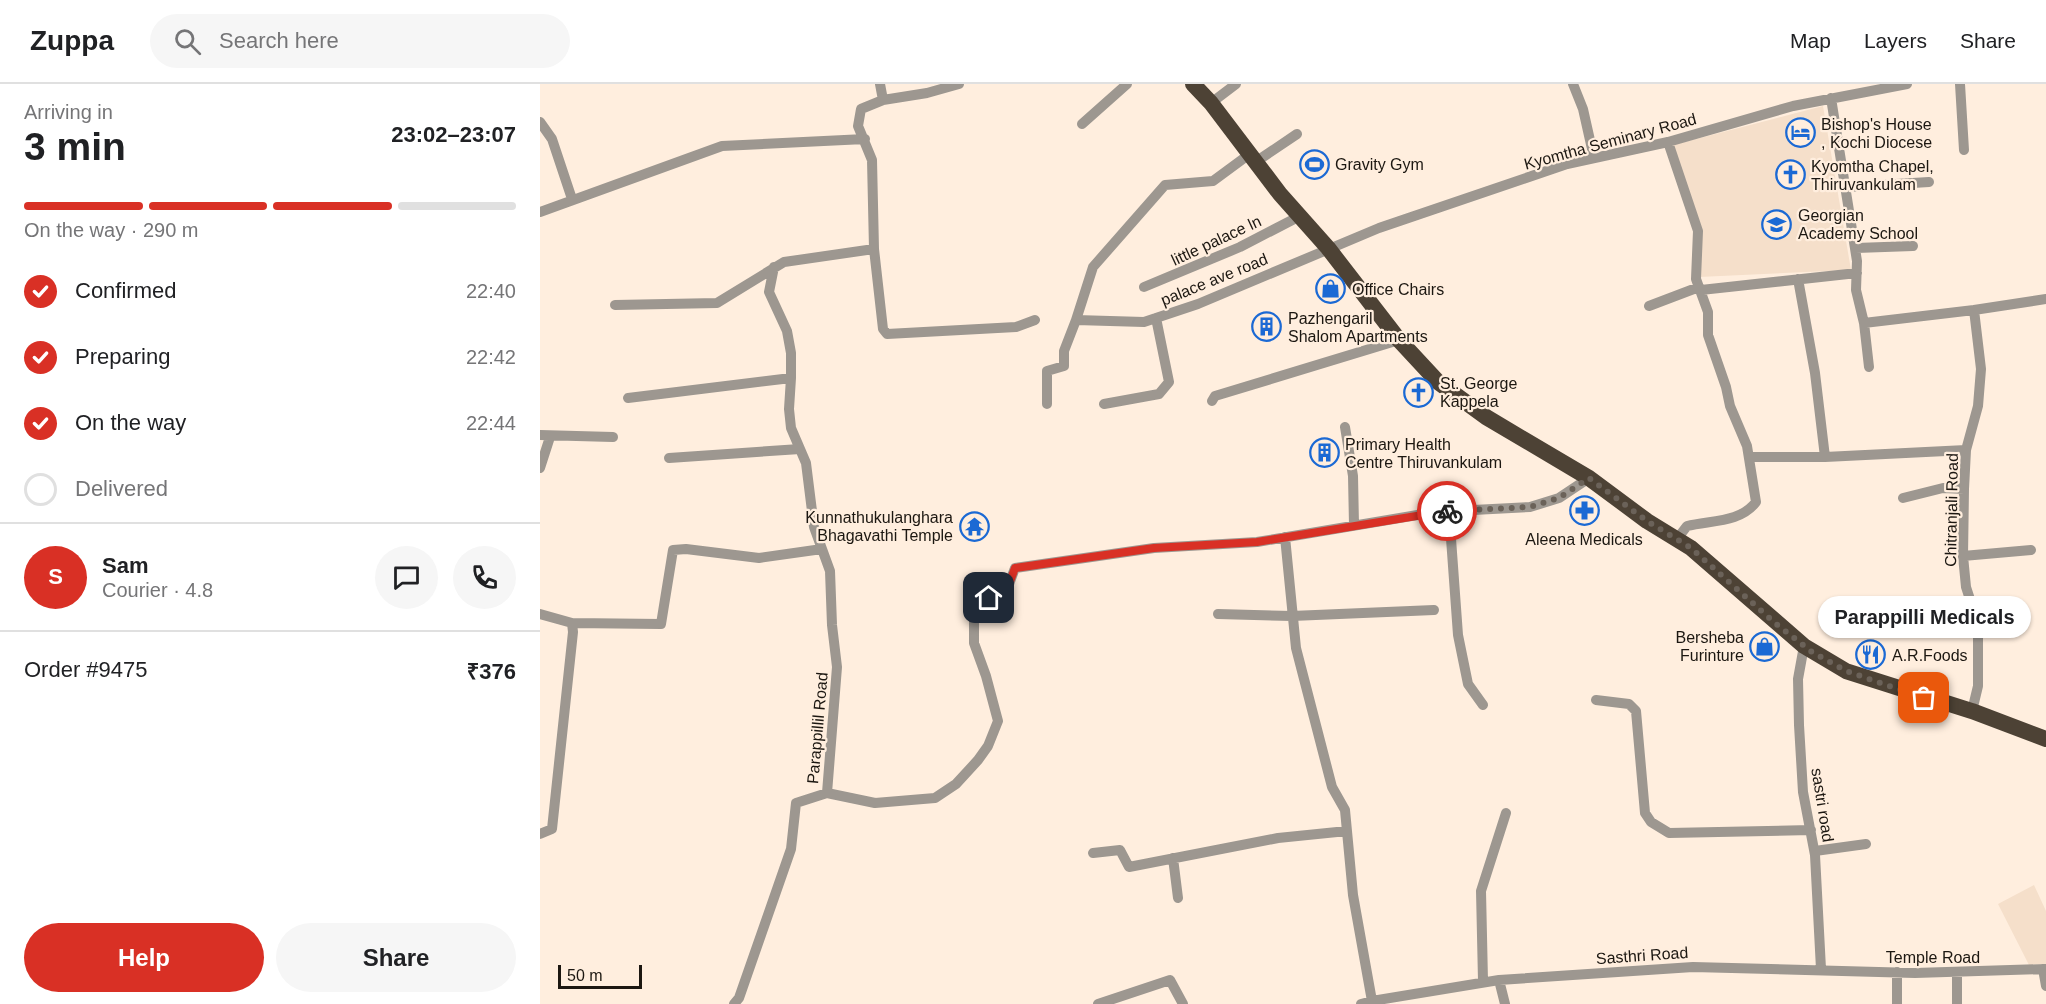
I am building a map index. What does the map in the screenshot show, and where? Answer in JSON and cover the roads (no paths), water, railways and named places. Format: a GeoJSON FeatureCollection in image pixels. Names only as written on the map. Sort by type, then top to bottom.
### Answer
{"type":"FeatureCollection","features":[{"type":"Feature","properties":{"kind":"highway"},"geometry":{"type":"LineString","coordinates":[[1193,84],[1211,103],[1328,248],[1399,340],[1438,382],[1486,417],[1589,478],[1647,521],[1677,539],[1706,560],[1804,646],[1846,671],[1972,711],[2046,739]]}},
{"type":"Feature","properties":{"kind":"street"},"geometry":{"type":"LineString","coordinates":[[880,84],[883,100]]}},
{"type":"Feature","properties":{"kind":"street"},"geometry":{"type":"LineString","coordinates":[[959,84],[927,93],[883,100],[861,109],[858,126],[872,159],[874,249],[883,329],[887,334],[1016,327],[1035,320]]}},
{"type":"Feature","properties":{"kind":"street"},"geometry":{"type":"LineString","coordinates":[[1082,124],[1127,84]]}},
{"type":"Feature","properties":{"kind":"street"},"geometry":{"type":"LineString","coordinates":[[1211,103],[1236,84]]}},
{"type":"Feature","properties":{"kind":"street"},"geometry":{"type":"LineString","coordinates":[[1573,84],[1583,109],[1594,158]]}},
{"type":"Feature","properties":{"kind":"street","name":"Kyomtha Seminary Road"},"geometry":{"type":"LineString","coordinates":[[1328,248],[1567,164],[1668,142],[1793,106],[1906,84]]}},
{"type":"Feature","properties":{"kind":"street"},"geometry":{"type":"LineString","coordinates":[[1960,84],[1964,150]]}},
{"type":"Feature","properties":{"kind":"street"},"geometry":{"type":"LineString","coordinates":[[1831,98],[1856,248],[1856,290],[1864,323],[1869,367]]}},
{"type":"Feature","properties":{"kind":"street"},"geometry":{"type":"LineString","coordinates":[[540,122],[552,139],[572,199]]}},
{"type":"Feature","properties":{"kind":"street"},"geometry":{"type":"LineString","coordinates":[[1047,404],[1047,371],[1064,366],[1064,351],[1093,267],[1165,184],[1213,181],[1297,135]]}},
{"type":"Feature","properties":{"kind":"street"},"geometry":{"type":"LineString","coordinates":[[540,212],[723,146],[865,139]]}},
{"type":"Feature","properties":{"kind":"street"},"geometry":{"type":"LineString","coordinates":[[1668,142],[1698,231],[1696,279],[1708,312],[1708,335],[1726,387],[1730,406],[1748,446],[1756,502],[1751,508],[1729,520],[1687,526],[1677,539]]}},
{"type":"Feature","properties":{"kind":"street"},"geometry":{"type":"LineString","coordinates":[[1847,187],[1929,182]]}},
{"type":"Feature","properties":{"kind":"street","name":"little palace ln"},"geometry":{"type":"LineString","coordinates":[[1144,287],[1230,251],[1300,216]]}},
{"type":"Feature","properties":{"kind":"street"},"geometry":{"type":"LineString","coordinates":[[1856,248],[1913,246]]}},
{"type":"Feature","properties":{"kind":"street","name":"palace ave road"},"geometry":{"type":"LineString","coordinates":[[1076,320],[1144,322],[1198,304],[1328,248]]}},
{"type":"Feature","properties":{"kind":"street"},"geometry":{"type":"LineString","coordinates":[[615,304],[717,303],[784,262],[874,249]]}},
{"type":"Feature","properties":{"kind":"street"},"geometry":{"type":"LineString","coordinates":[[628,398],[791,378],[791,353],[787,331],[769,292],[774,267]]}},
{"type":"Feature","properties":{"kind":"street"},"geometry":{"type":"LineString","coordinates":[[1649,306],[1700,289],[1857,273]]}},
{"type":"Feature","properties":{"kind":"street"},"geometry":{"type":"LineString","coordinates":[[1798,279],[1818,392],[1825,458]]}},
{"type":"Feature","properties":{"kind":"street"},"geometry":{"type":"LineString","coordinates":[[1864,323],[2046,299]]}},
{"type":"Feature","properties":{"kind":"street","name":"Chitranjali Road"},"geometry":{"type":"LineString","coordinates":[[1972,711],[1978,686],[1978,624],[1966,587],[1963,556],[1966,450],[1978,406],[1981,369],[1974,310]]}},
{"type":"Feature","properties":{"kind":"street"},"geometry":{"type":"LineString","coordinates":[[1104,404],[1159,393],[1169,382],[1156,318]]}},
{"type":"Feature","properties":{"kind":"street"},"geometry":{"type":"LineString","coordinates":[[1212,401],[1215,396],[1399,340]]}},
{"type":"Feature","properties":{"kind":"street","name":"Parappillil Road"},"geometry":{"type":"LineString","coordinates":[[734,1004],[739,998],[791,849],[796,803],[827,793],[837,667],[830,571],[814,527],[806,463],[791,428],[789,408],[791,378]]}},
{"type":"Feature","properties":{"kind":"street"},"geometry":{"type":"LineString","coordinates":[[1345,427],[1353,476],[1354,525]]}},
{"type":"Feature","properties":{"kind":"street"},"geometry":{"type":"LineString","coordinates":[[540,468],[545,436],[613,437]]}},
{"type":"Feature","properties":{"kind":"street"},"geometry":{"type":"LineString","coordinates":[[669,458],[800,449]]}},
{"type":"Feature","properties":{"kind":"street"},"geometry":{"type":"LineString","coordinates":[[1749,457],[1825,458],[1966,450]]}},
{"type":"Feature","properties":{"kind":"street"},"geometry":{"type":"LineString","coordinates":[[827,793],[874,803],[935,798],[956,784],[978,760],[988,746],[998,721],[974,643],[974,600],[1005,595],[1015,568],[1154,548],[1257,542],[1449,511],[1530,507],[1559,498],[1589,478]]}},
{"type":"Feature","properties":{"kind":"street"},"geometry":{"type":"LineString","coordinates":[[1904,498],[1943,488],[1964,489]]}},
{"type":"Feature","properties":{"kind":"street"},"geometry":{"type":"LineString","coordinates":[[1449,511],[1458,635],[1468,684],[1483,705]]}},
{"type":"Feature","properties":{"kind":"street"},"geometry":{"type":"LineString","coordinates":[[1285,537],[1292,616],[1304,689],[1323,746],[1332,787],[1346,810],[1353,895],[1367,1002]]}},
{"type":"Feature","properties":{"kind":"street"},"geometry":{"type":"LineString","coordinates":[[540,614],[572,623],[661,624],[673,550],[759,558],[822,549]]}},
{"type":"Feature","properties":{"kind":"street"},"geometry":{"type":"LineString","coordinates":[[1963,556],[2031,550]]}},
{"type":"Feature","properties":{"kind":"street"},"geometry":{"type":"LineString","coordinates":[[1218,614],[1292,616],[1434,610]]}},
{"type":"Feature","properties":{"kind":"street"},"geometry":{"type":"LineString","coordinates":[[540,834],[552,829],[572,623]]}},
{"type":"Feature","properties":{"kind":"street","name":"sastri road"},"geometry":{"type":"LineString","coordinates":[[1804,646],[1798,679],[1798,725],[1803,792],[1815,850],[1821,969]]}},
{"type":"Feature","properties":{"kind":"street"},"geometry":{"type":"LineString","coordinates":[[1596,700],[1629,704],[1636,711],[1645,813],[1652,822],[1669,833],[1811,830]]}},
{"type":"Feature","properties":{"kind":"street"},"geometry":{"type":"LineString","coordinates":[[1483,981],[1481,891],[1506,813]]}},
{"type":"Feature","properties":{"kind":"street"},"geometry":{"type":"LineString","coordinates":[[1093,854],[1120,850],[1129,867],[1278,838],[1347,831]]}},
{"type":"Feature","properties":{"kind":"street"},"geometry":{"type":"LineString","coordinates":[[1815,850],[1866,844]]}},
{"type":"Feature","properties":{"kind":"street"},"geometry":{"type":"LineString","coordinates":[[1173,858],[1178,898]]}},
{"type":"Feature","properties":{"kind":"street","name":"Sasthri Road"},"geometry":{"type":"LineString","coordinates":[[1367,1002],[1483,981],[1693,967],[1821,969]]}},
{"type":"Feature","properties":{"kind":"street","name":"Temple Road"},"geometry":{"type":"LineString","coordinates":[[1821,969],[1957,973],[2045,969]]}},
{"type":"Feature","properties":{"kind":"street"},"geometry":{"type":"LineString","coordinates":[[2045,969],[2046,986]]}},
{"type":"Feature","properties":{"kind":"street"},"geometry":{"type":"LineString","coordinates":[[1897,972],[1897,1004]]}},
{"type":"Feature","properties":{"kind":"street"},"geometry":{"type":"LineString","coordinates":[[1957,973],[1957,1004]]}},
{"type":"Feature","properties":{"kind":"street"},"geometry":{"type":"LineString","coordinates":[[1098,1004],[1170,980],[1183,1004]]}},
{"type":"Feature","properties":{"kind":"street"},"geometry":{"type":"LineString","coordinates":[[1499,980],[1505,1004]]}},
{"type":"Feature","properties":{"kind":"place","name":"Bishop's House , Kochi Diocese"},"geometry":{"type":"Point","coordinates":[1800,133]}},
{"type":"Feature","properties":{"kind":"place","name":"Gravity Gym"},"geometry":{"type":"Point","coordinates":[1314,164]}},
{"type":"Feature","properties":{"kind":"place","name":"Kyomtha Chapel, Thiruvankulam"},"geometry":{"type":"Point","coordinates":[1790,175]}},
{"type":"Feature","properties":{"kind":"place","name":"Georgian Academy School"},"geometry":{"type":"Point","coordinates":[1777,224]}},
{"type":"Feature","properties":{"kind":"place","name":"Office Chairs"},"geometry":{"type":"Point","coordinates":[1331,289]}},
{"type":"Feature","properties":{"kind":"place","name":"Pazhengaril Shalom Apartments"},"geometry":{"type":"Point","coordinates":[1267,327]}},
{"type":"Feature","properties":{"kind":"place","name":"St. George Kappela"},"geometry":{"type":"Point","coordinates":[1419,392]}},
{"type":"Feature","properties":{"kind":"place","name":"Primary Health Centre Thiruvankulam"},"geometry":{"type":"Point","coordinates":[1324,453]}},
{"type":"Feature","properties":{"kind":"place","name":"Aleena Medicals"},"geometry":{"type":"Point","coordinates":[1584,511]}},
{"type":"Feature","properties":{"kind":"place","name":"Kunnathukulanghara Bhagavathi Temple"},"geometry":{"type":"Point","coordinates":[974,526]}},
{"type":"Feature","properties":{"kind":"place","name":"Bersheba Furinture"},"geometry":{"type":"Point","coordinates":[1765,646]}},
{"type":"Feature","properties":{"kind":"place","name":"A.R.Foods"},"geometry":{"type":"Point","coordinates":[1871,655]}},
{"type":"Feature","properties":{"kind":"place","name":"Parappilli Medicals"},"geometry":{"type":"Point","coordinates":[1924,698]}}]}
